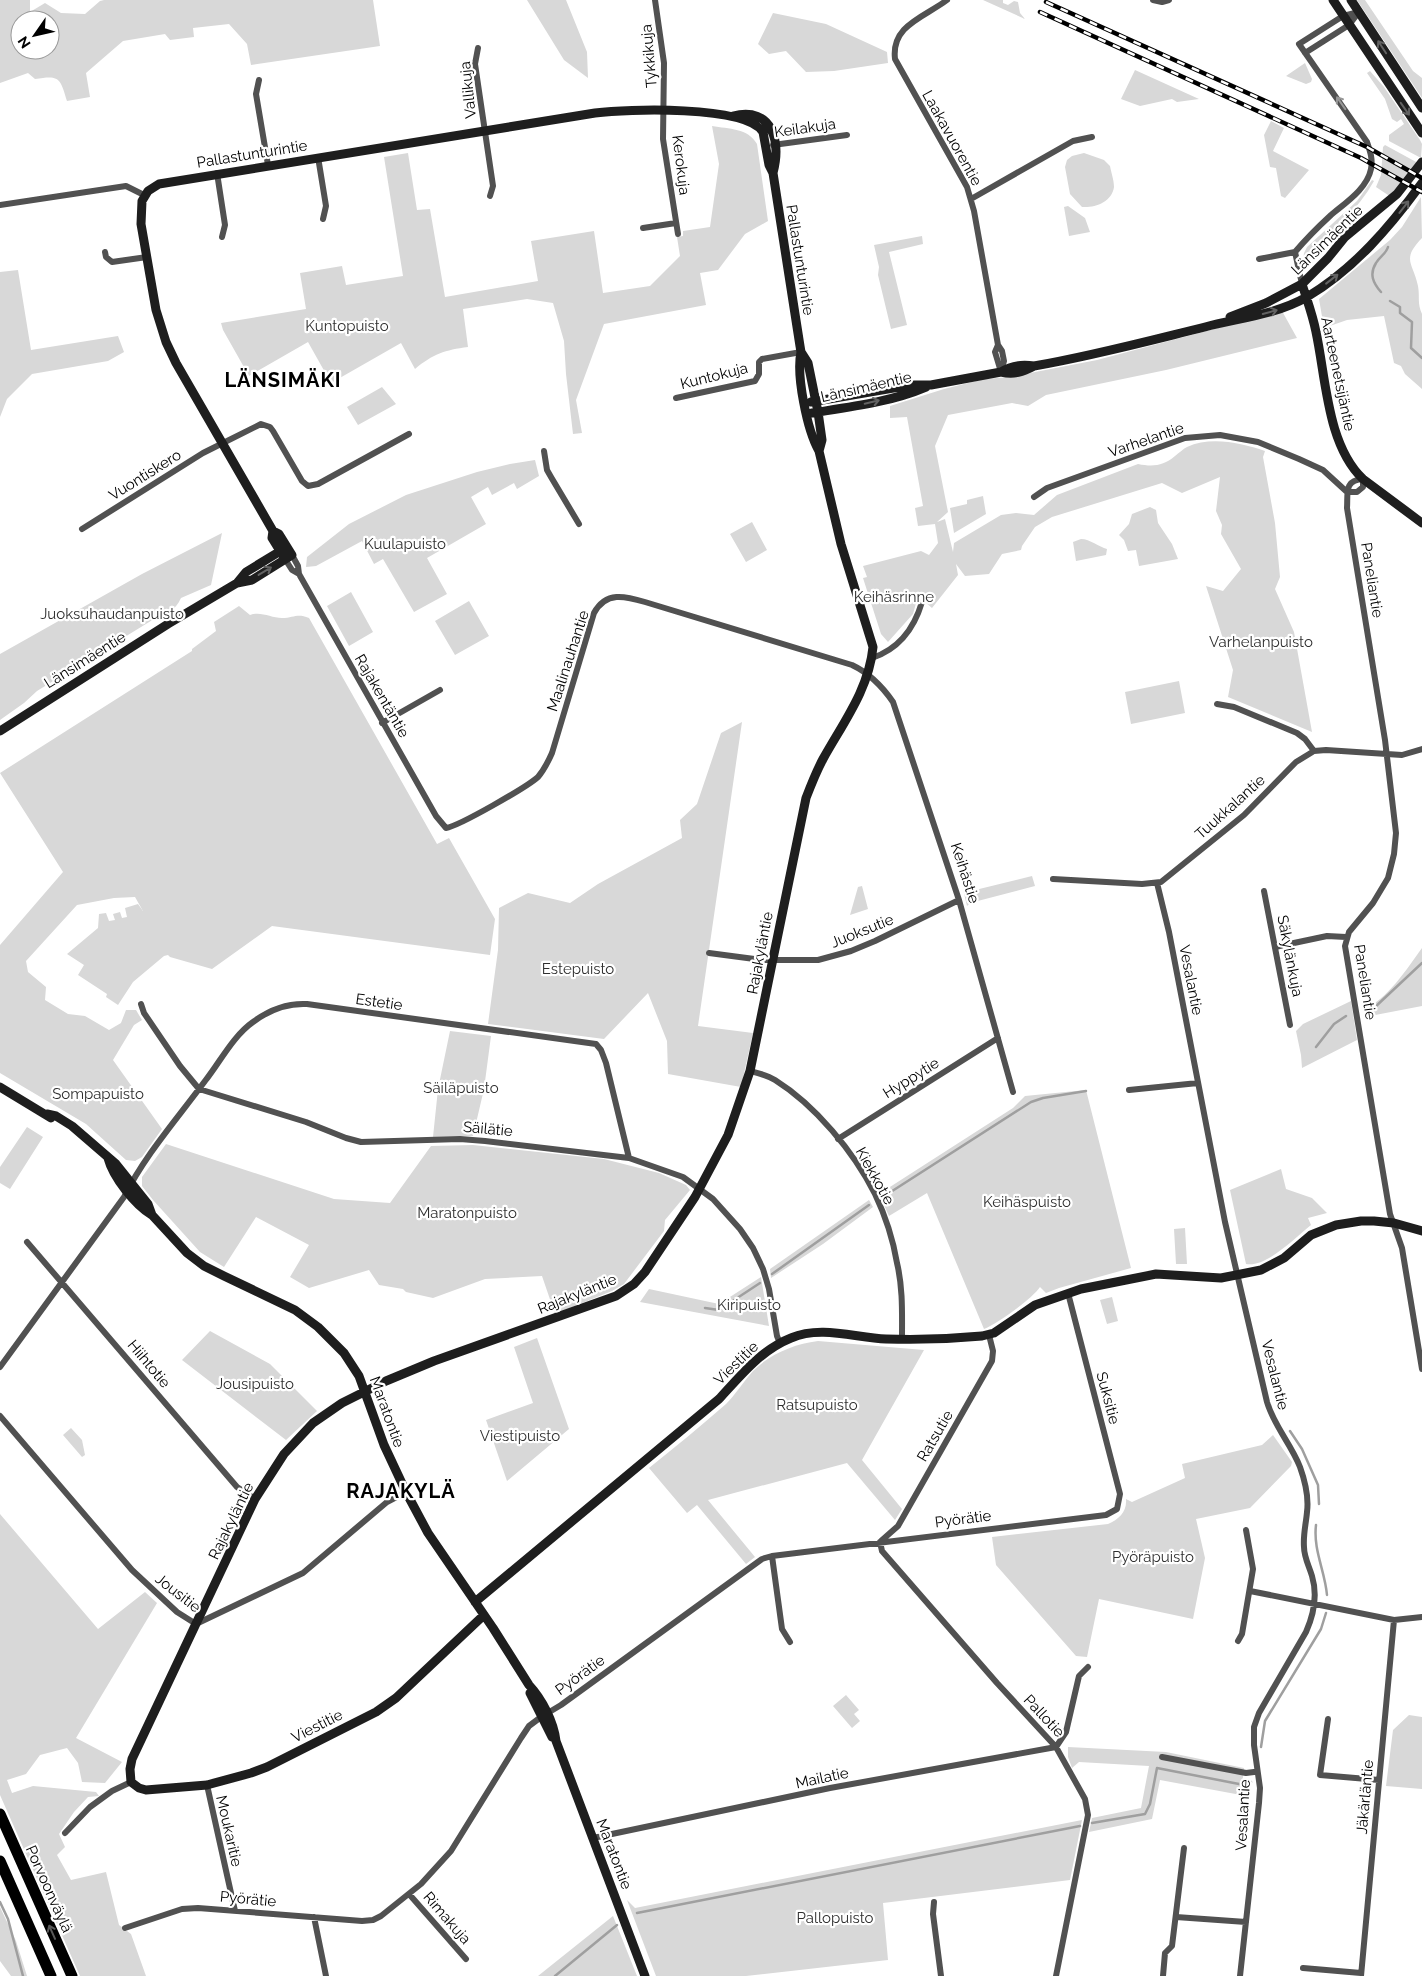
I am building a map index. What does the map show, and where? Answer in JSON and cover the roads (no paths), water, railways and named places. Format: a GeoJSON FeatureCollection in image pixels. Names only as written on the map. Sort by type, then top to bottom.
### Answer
{"type":"FeatureCollection","features":[{"type":"Feature","properties":{"kind":"highway","name":"Porvoonväylä"},"geometry":{"type":"LineString","coordinates":[[0,1814],[72,1976]]}},
{"type":"Feature","properties":{"kind":"highway"},"geometry":{"type":"LineString","coordinates":[[0,1861],[51,1976]]}},
{"type":"Feature","properties":{"kind":"street","name":"Tykkikuja"},"geometry":{"type":"LineString","coordinates":[[655,0],[663,52],[665,110]]}},
{"type":"Feature","properties":{"kind":"street","name":"Laakavuorentie"},"geometry":{"type":"LineString","coordinates":[[947,0],[903,30],[896,45],[895,59],[964,180],[971,199],[998,345],[1002,351],[1004,361],[1001,372]]}},
{"type":"Feature","properties":{"kind":"street"},"geometry":{"type":"LineString","coordinates":[[1153,0],[1162,2],[1169,0]]}},
{"type":"Feature","properties":{"kind":"street"},"geometry":{"type":"LineString","coordinates":[[1333,0],[1422,133]]}},
{"type":"Feature","properties":{"kind":"street"},"geometry":{"type":"LineString","coordinates":[[1351,0],[1422,108]]}},
{"type":"Feature","properties":{"kind":"street"},"geometry":{"type":"LineString","coordinates":[[1259,259],[1295,252],[1306,238],[1353,196],[1365,182],[1371,170],[1372,159],[1362,134],[1299,44],[1343,16],[1359,12]]}},
{"type":"Feature","properties":{"kind":"street"},"geometry":{"type":"LineString","coordinates":[[1305,53],[1349,25],[1359,12]]}},
{"type":"Feature","properties":{"kind":"street","name":"Vallikuja"},"geometry":{"type":"LineString","coordinates":[[478,48],[475,64],[493,186],[490,196]]}},
{"type":"Feature","properties":{"kind":"street"},"geometry":{"type":"LineString","coordinates":[[259,80],[256,94],[268,165]]}},
{"type":"Feature","properties":{"kind":"street","name":"Pallastunturintie"},"geometry":{"type":"LineString","coordinates":[[144,196],[159,184],[217,173],[595,113],[644,109],[733,116],[742,114],[761,116],[770,126],[775,164],[773,173],[776,198],[801,352],[799,364],[807,414]]}},
{"type":"Feature","properties":{"kind":"street","name":"Kerokuja"},"geometry":{"type":"LineString","coordinates":[[665,110],[664,139],[678,234]]}},
{"type":"Feature","properties":{"kind":"street","name":"Keilakuja"},"geometry":{"type":"LineString","coordinates":[[771,145],[846,134]]}},
{"type":"Feature","properties":{"kind":"street"},"geometry":{"type":"LineString","coordinates":[[971,199],[1073,141],[1092,137]]}},
{"type":"Feature","properties":{"kind":"street"},"geometry":{"type":"LineString","coordinates":[[318,158],[326,206],[323,219]]}},
{"type":"Feature","properties":{"kind":"street","name":"Länsimäentie"},"geometry":{"type":"LineString","coordinates":[[1206,326],[1266,303],[1302,284],[1328,258],[1345,237],[1397,194],[1422,162]]}},
{"type":"Feature","properties":{"kind":"street"},"geometry":{"type":"LineString","coordinates":[[217,173],[225,225],[222,237]]}},
{"type":"Feature","properties":{"kind":"street","name":"Länsimäentie"},"geometry":{"type":"LineString","coordinates":[[807,414],[904,395],[931,385],[1001,372],[1009,367],[1034,366],[1140,344],[1206,326],[1273,311],[1306,298],[1338,275],[1380,236],[1422,183]]}},
{"type":"Feature","properties":{"kind":"street"},"geometry":{"type":"LineString","coordinates":[[0,205],[126,186],[144,196],[140,213],[153,297],[164,339],[273,531],[279,534],[286,553]]}},
{"type":"Feature","properties":{"kind":"street"},"geometry":{"type":"LineString","coordinates":[[643,228],[676,223]]}},
{"type":"Feature","properties":{"kind":"street"},"geometry":{"type":"LineString","coordinates":[[105,252],[106,257],[112,262],[147,257]]}},
{"type":"Feature","properties":{"kind":"street"},"geometry":{"type":"LineString","coordinates":[[1295,252],[1302,284]]}},
{"type":"Feature","properties":{"kind":"street","name":"Aarteenetsijäntie"},"geometry":{"type":"LineString","coordinates":[[1302,284],[1316,332],[1338,441],[1351,465],[1362,479],[1422,523]]}},
{"type":"Feature","properties":{"kind":"street","name":"Pallastunturintie"},"geometry":{"type":"LineString","coordinates":[[801,352],[808,363],[818,412]]}},
{"type":"Feature","properties":{"kind":"street","name":"Kuntokuja"},"geometry":{"type":"LineString","coordinates":[[676,398],[755,381],[759,374],[759,362],[762,359],[801,352]]}},
{"type":"Feature","properties":{"kind":"street","name":"Länsimäentie"},"geometry":{"type":"LineString","coordinates":[[805,403],[911,385],[931,385]]}},
{"type":"Feature","properties":{"kind":"street"},"geometry":{"type":"LineString","coordinates":[[818,412],[822,440],[819,451]]}},
{"type":"Feature","properties":{"kind":"street"},"geometry":{"type":"LineString","coordinates":[[807,414],[813,441],[819,451],[841,544],[871,638],[873,647],[872,658],[891,650],[900,642],[912,626],[922,602]]}},
{"type":"Feature","properties":{"kind":"street","name":"Vuontiskero"},"geometry":{"type":"LineString","coordinates":[[82,529],[222,443],[258,425],[266,424],[273,431],[302,482],[308,486],[313,486],[409,434]]}},
{"type":"Feature","properties":{"kind":"street","name":"Varhelantie"},"geometry":{"type":"LineString","coordinates":[[1034,497],[1047,488],[1177,441],[1197,436],[1214,435],[1245,438],[1290,455],[1323,470],[1348,492]]}},
{"type":"Feature","properties":{"kind":"street"},"geometry":{"type":"LineString","coordinates":[[544,451],[547,470],[579,524]]}},
{"type":"Feature","properties":{"kind":"street"},"geometry":{"type":"LineString","coordinates":[[1362,479],[1363,487],[1356,492],[1348,492],[1351,482],[1362,479]]}},
{"type":"Feature","properties":{"kind":"street","name":"Paneliantie"},"geometry":{"type":"LineString","coordinates":[[1348,492],[1348,517],[1387,755],[1396,833],[1392,863],[1379,895],[1346,937],[1345,946],[1390,1214],[1402,1248],[1422,1369]]}},
{"type":"Feature","properties":{"kind":"street","name":"Länsimäentie"},"geometry":{"type":"LineString","coordinates":[[0,731],[168,624],[237,583],[252,580],[286,553]]}},
{"type":"Feature","properties":{"kind":"street","name":"Rajakentäntie"},"geometry":{"type":"LineString","coordinates":[[286,553],[292,570],[299,574],[382,723],[436,816],[446,828]]}},
{"type":"Feature","properties":{"kind":"street","name":"Maalinauhantie"},"geometry":{"type":"LineString","coordinates":[[446,828],[461,822],[512,794],[533,780],[542,771],[552,753],[594,613],[602,602],[611,597],[622,596],[645,602],[848,664],[867,674]]}},
{"type":"Feature","properties":{"kind":"street","name":"Rajakyläntie"},"geometry":{"type":"LineString","coordinates":[[130,1782],[132,1760],[255,1499],[284,1454],[300,1435],[327,1412],[365,1391],[434,1361],[598,1303],[625,1291],[646,1272],[700,1190],[728,1135],[750,1071],[806,798],[815,775],[855,704],[872,658]]}},
{"type":"Feature","properties":{"kind":"street","name":"Keihästie"},"geometry":{"type":"LineString","coordinates":[[867,674],[884,689],[893,702],[959,900],[1013,1092]]}},
{"type":"Feature","properties":{"kind":"street"},"geometry":{"type":"LineString","coordinates":[[382,723],[440,690]]}},
{"type":"Feature","properties":{"kind":"street"},"geometry":{"type":"LineString","coordinates":[[1217,704],[1234,707],[1297,733],[1305,738],[1314,751],[1326,750],[1402,755],[1422,749]]}},
{"type":"Feature","properties":{"kind":"street","name":"Tuukkalantie"},"geometry":{"type":"LineString","coordinates":[[1157,883],[1244,815],[1296,762],[1314,751]]}},
{"type":"Feature","properties":{"kind":"street"},"geometry":{"type":"LineString","coordinates":[[1053,879],[1142,884],[1157,883]]}},
{"type":"Feature","properties":{"kind":"street","name":"Vesalantie"},"geometry":{"type":"LineString","coordinates":[[1157,883],[1169,932],[1238,1276],[1271,1416],[1300,1465],[1305,1482],[1308,1510],[1304,1527],[1304,1550],[1312,1577],[1315,1603],[1312,1618],[1306,1632],[1259,1713],[1254,1727],[1254,1745],[1260,1788],[1240,1976]]}},
{"type":"Feature","properties":{"kind":"street","name":"Säkylänkuja"},"geometry":{"type":"LineString","coordinates":[[1264,892],[1290,1025]]}},
{"type":"Feature","properties":{"kind":"street","name":"Juoksutie"},"geometry":{"type":"LineString","coordinates":[[709,954],[762,960],[818,960],[851,951],[959,900]]}},
{"type":"Feature","properties":{"kind":"street"},"geometry":{"type":"LineString","coordinates":[[1275,947],[1327,936],[1346,937]]}},
{"type":"Feature","properties":{"kind":"street"},"geometry":{"type":"LineString","coordinates":[[141,1004],[144,1013],[180,1066],[200,1089]]}},
{"type":"Feature","properties":{"kind":"street","name":"Estetie"},"geometry":{"type":"LineString","coordinates":[[130,1187],[137,1173],[249,1025],[273,1011],[296,1004],[596,1044],[606,1062],[629,1158]]}},
{"type":"Feature","properties":{"kind":"street","name":"Hyppytie"},"geometry":{"type":"LineString","coordinates":[[838,1139],[998,1038]]}},
{"type":"Feature","properties":{"kind":"street","name":"Kiekkotie"},"geometry":{"type":"LineString","coordinates":[[750,1071],[774,1079],[807,1105],[838,1139],[874,1192],[889,1232],[901,1286],[902,1339]]}},
{"type":"Feature","properties":{"kind":"street"},"geometry":{"type":"LineString","coordinates":[[1129,1090],[1198,1083]]}},
{"type":"Feature","properties":{"kind":"street","name":"Maratontie"},"geometry":{"type":"LineString","coordinates":[[0,1087],[72,1126],[108,1158],[111,1169],[130,1187],[142,1209],[152,1215],[173,1240],[204,1266],[293,1309],[318,1326],[344,1353],[357,1371],[384,1446],[428,1533],[529,1685],[531,1695],[555,1734],[556,1742],[645,1976]]}},
{"type":"Feature","properties":{"kind":"street","name":"Säilätie"},"geometry":{"type":"LineString","coordinates":[[200,1089],[306,1122],[346,1138],[362,1142],[467,1139],[629,1158],[683,1177],[713,1199],[740,1229],[753,1248],[765,1276],[780,1343]]}},
{"type":"Feature","properties":{"kind":"street"},"geometry":{"type":"LineString","coordinates":[[0,1367],[130,1187]]}},
{"type":"Feature","properties":{"kind":"street","name":"Viestitie"},"geometry":{"type":"LineString","coordinates":[[475,1602],[720,1399],[755,1360],[780,1343],[793,1337],[811,1333],[902,1339],[989,1335],[1035,1305],[1068,1293],[1134,1277],[1156,1274],[1216,1278],[1238,1276],[1261,1270],[1276,1263],[1304,1240],[1325,1228],[1361,1221],[1394,1224],[1422,1231]]}},
{"type":"Feature","properties":{"kind":"street","name":"Hiihtotie"},"geometry":{"type":"LineString","coordinates":[[27,1242],[237,1487],[255,1499]]}},
{"type":"Feature","properties":{"kind":"street","name":"Suksitie"},"geometry":{"type":"LineString","coordinates":[[1068,1293],[1120,1494],[1116,1509]]}},
{"type":"Feature","properties":{"kind":"street","name":"Ratsutie"},"geometry":{"type":"LineString","coordinates":[[880,1542],[898,1526],[992,1361],[993,1351],[989,1335]]}},
{"type":"Feature","properties":{"kind":"street","name":"Jousitie"},"geometry":{"type":"LineString","coordinates":[[0,1416],[132,1570],[177,1612],[196,1624],[303,1573],[387,1502],[406,1492]]}},
{"type":"Feature","properties":{"kind":"street","name":"Pyörätie"},"geometry":{"type":"LineString","coordinates":[[125,1928],[182,1909],[198,1908],[362,1921],[373,1920],[381,1916],[421,1884],[451,1850],[529,1726],[641,1648],[754,1564],[772,1556],[1106,1515],[1116,1509]]}},
{"type":"Feature","properties":{"kind":"street"},"geometry":{"type":"LineString","coordinates":[[1238,1641],[1242,1634],[1253,1569],[1246,1530]]}},
{"type":"Feature","properties":{"kind":"street","name":"Pallotie"},"geometry":{"type":"LineString","coordinates":[[880,1542],[882,1551],[997,1683],[1056,1747],[1088,1806],[1088,1815],[1056,1976]]}},
{"type":"Feature","properties":{"kind":"street"},"geometry":{"type":"LineString","coordinates":[[772,1556],[782,1630],[790,1642]]}},
{"type":"Feature","properties":{"kind":"street"},"geometry":{"type":"LineString","coordinates":[[1250,1590],[1394,1620],[1422,1616]]}},
{"type":"Feature","properties":{"kind":"street","name":"Viestitie"},"geometry":{"type":"LineString","coordinates":[[130,1782],[146,1790],[207,1785],[267,1767],[387,1706],[484,1615]]}},
{"type":"Feature","properties":{"kind":"street","name":"Jäkärläntie"},"geometry":{"type":"LineString","coordinates":[[1361,1974],[1394,1620]]}},
{"type":"Feature","properties":{"kind":"street"},"geometry":{"type":"LineString","coordinates":[[1056,1747],[1066,1732],[1079,1676],[1088,1667]]}},
{"type":"Feature","properties":{"kind":"street"},"geometry":{"type":"LineString","coordinates":[[1328,1719],[1320,1775],[1379,1780]]}},
{"type":"Feature","properties":{"kind":"street","name":"Mailatie"},"geometry":{"type":"LineString","coordinates":[[593,1838],[830,1788],[1056,1747]]}},
{"type":"Feature","properties":{"kind":"street"},"geometry":{"type":"LineString","coordinates":[[1162,1758],[1246,1774],[1254,1772]]}},
{"type":"Feature","properties":{"kind":"street"},"geometry":{"type":"LineString","coordinates":[[65,1833],[90,1807],[112,1790],[130,1782]]}},
{"type":"Feature","properties":{"kind":"street","name":"Moukaritie"},"geometry":{"type":"LineString","coordinates":[[207,1785],[235,1911]]}},
{"type":"Feature","properties":{"kind":"street"},"geometry":{"type":"LineString","coordinates":[[1163,1976],[1165,1953],[1172,1946],[1184,1848]]}},
{"type":"Feature","properties":{"kind":"street","name":"Rimakuja"},"geometry":{"type":"LineString","coordinates":[[409,1894],[466,1959]]}},
{"type":"Feature","properties":{"kind":"street"},"geometry":{"type":"LineString","coordinates":[[934,1902],[932,1914],[941,1976]]}},
{"type":"Feature","properties":{"kind":"street"},"geometry":{"type":"LineString","coordinates":[[1176,1917],[1246,1922]]}},
{"type":"Feature","properties":{"kind":"street"},"geometry":{"type":"LineString","coordinates":[[314,1918],[326,1976]]}},
{"type":"Feature","properties":{"kind":"street"},"geometry":{"type":"LineString","coordinates":[[1303,1968],[1361,1974]]}},
{"type":"Feature","properties":{"kind":"waterway"},"geometry":{"type":"LineString","coordinates":[[1381,292],[1374,282],[1372,275],[1376,263],[1388,247]]}},
{"type":"Feature","properties":{"kind":"waterway"},"geometry":{"type":"LineString","coordinates":[[1390,301],[1400,307],[1400,313],[1412,322],[1411,348],[1422,358]]}},
{"type":"Feature","properties":{"kind":"waterway"},"geometry":{"type":"LineString","coordinates":[[1368,1011],[1374,1008],[1422,963]]}},
{"type":"Feature","properties":{"kind":"waterway"},"geometry":{"type":"LineString","coordinates":[[1316,1047],[1334,1024],[1346,1016]]}},
{"type":"Feature","properties":{"kind":"waterway"},"geometry":{"type":"LineString","coordinates":[[886,1195],[1031,1102],[1043,1098],[1086,1091]]}},
{"type":"Feature","properties":{"kind":"waterway"},"geometry":{"type":"LineString","coordinates":[[772,1274],[869,1205]]}},
{"type":"Feature","properties":{"kind":"waterway"},"geometry":{"type":"LineString","coordinates":[[705,1308],[719,1310],[760,1283]]}},
{"type":"Feature","properties":{"kind":"waterway"},"geometry":{"type":"LineString","coordinates":[[1290,1431],[1302,1449],[1318,1485],[1319,1504]]}},
{"type":"Feature","properties":{"kind":"waterway"},"geometry":{"type":"LineString","coordinates":[[1316,1525],[1316,1543],[1327,1595]]}},
{"type":"Feature","properties":{"kind":"waterway"},"geometry":{"type":"LineString","coordinates":[[1261,1747],[1265,1721],[1321,1629],[1326,1613]]}},
{"type":"Feature","properties":{"kind":"waterway"},"geometry":{"type":"LineString","coordinates":[[1092,1823],[1145,1814],[1150,1804],[1157,1768],[1239,1784],[1251,1782]]}},
{"type":"Feature","properties":{"kind":"waterway"},"geometry":{"type":"LineString","coordinates":[[637,1913],[1080,1826]]}},
{"type":"Feature","properties":{"kind":"waterway"},"geometry":{"type":"LineString","coordinates":[[0,1902],[8,1919],[23,1976]]}},
{"type":"Feature","properties":{"kind":"waterway"},"geometry":{"type":"LineString","coordinates":[[555,1976],[617,1925]]}},
{"type":"Feature","properties":{"kind":"railway"},"geometry":{"type":"LineString","coordinates":[[1046,2],[1367,147],[1422,178]]}},
{"type":"Feature","properties":{"kind":"railway"},"geometry":{"type":"LineString","coordinates":[[1040,12],[1361,158],[1422,192]]}},
{"type":"Feature","properties":{"kind":"district","name":"LÄNSIMÄKI"},"geometry":{"type":"Point","coordinates":[283,380]}},
{"type":"Feature","properties":{"kind":"district","name":"RAJAKYLÄ"},"geometry":{"type":"Point","coordinates":[401,1491]}},
{"type":"Feature","properties":{"kind":"park label","name":"Kuntopuisto"},"geometry":{"type":"Point","coordinates":[347,326]}},
{"type":"Feature","properties":{"kind":"park label","name":"Kuulapuisto"},"geometry":{"type":"Point","coordinates":[405,544]}},
{"type":"Feature","properties":{"kind":"park label","name":"Keihäsrinne"},"geometry":{"type":"Point","coordinates":[894,597]}},
{"type":"Feature","properties":{"kind":"park label","name":"Juoksuhaudanpuisto"},"geometry":{"type":"Point","coordinates":[112,614]}},
{"type":"Feature","properties":{"kind":"park label","name":"Varhelanpuisto"},"geometry":{"type":"Point","coordinates":[1261,642]}},
{"type":"Feature","properties":{"kind":"park label","name":"Estepuisto"},"geometry":{"type":"Point","coordinates":[578,969]}},
{"type":"Feature","properties":{"kind":"park label","name":"Säiläpuisto"},"geometry":{"type":"Point","coordinates":[461,1088]}},
{"type":"Feature","properties":{"kind":"park label","name":"Sompapuisto"},"geometry":{"type":"Point","coordinates":[98,1094]}},
{"type":"Feature","properties":{"kind":"park label","name":"Keihäspuisto"},"geometry":{"type":"Point","coordinates":[1027,1202]}},
{"type":"Feature","properties":{"kind":"park label","name":"Maratonpuisto"},"geometry":{"type":"Point","coordinates":[467,1213]}},
{"type":"Feature","properties":{"kind":"park label","name":"Kiripuisto"},"geometry":{"type":"Point","coordinates":[749,1305]}},
{"type":"Feature","properties":{"kind":"park label","name":"Jousipuisto"},"geometry":{"type":"Point","coordinates":[255,1384]}},
{"type":"Feature","properties":{"kind":"park label","name":"Ratsupuisto"},"geometry":{"type":"Point","coordinates":[817,1405]}},
{"type":"Feature","properties":{"kind":"park label","name":"Viestipuisto"},"geometry":{"type":"Point","coordinates":[520,1436]}},
{"type":"Feature","properties":{"kind":"park label","name":"Pyöräpuisto"},"geometry":{"type":"Point","coordinates":[1153,1557]}},
{"type":"Feature","properties":{"kind":"park label","name":"Pallopuisto"},"geometry":{"type":"Point","coordinates":[835,1918]}}]}
